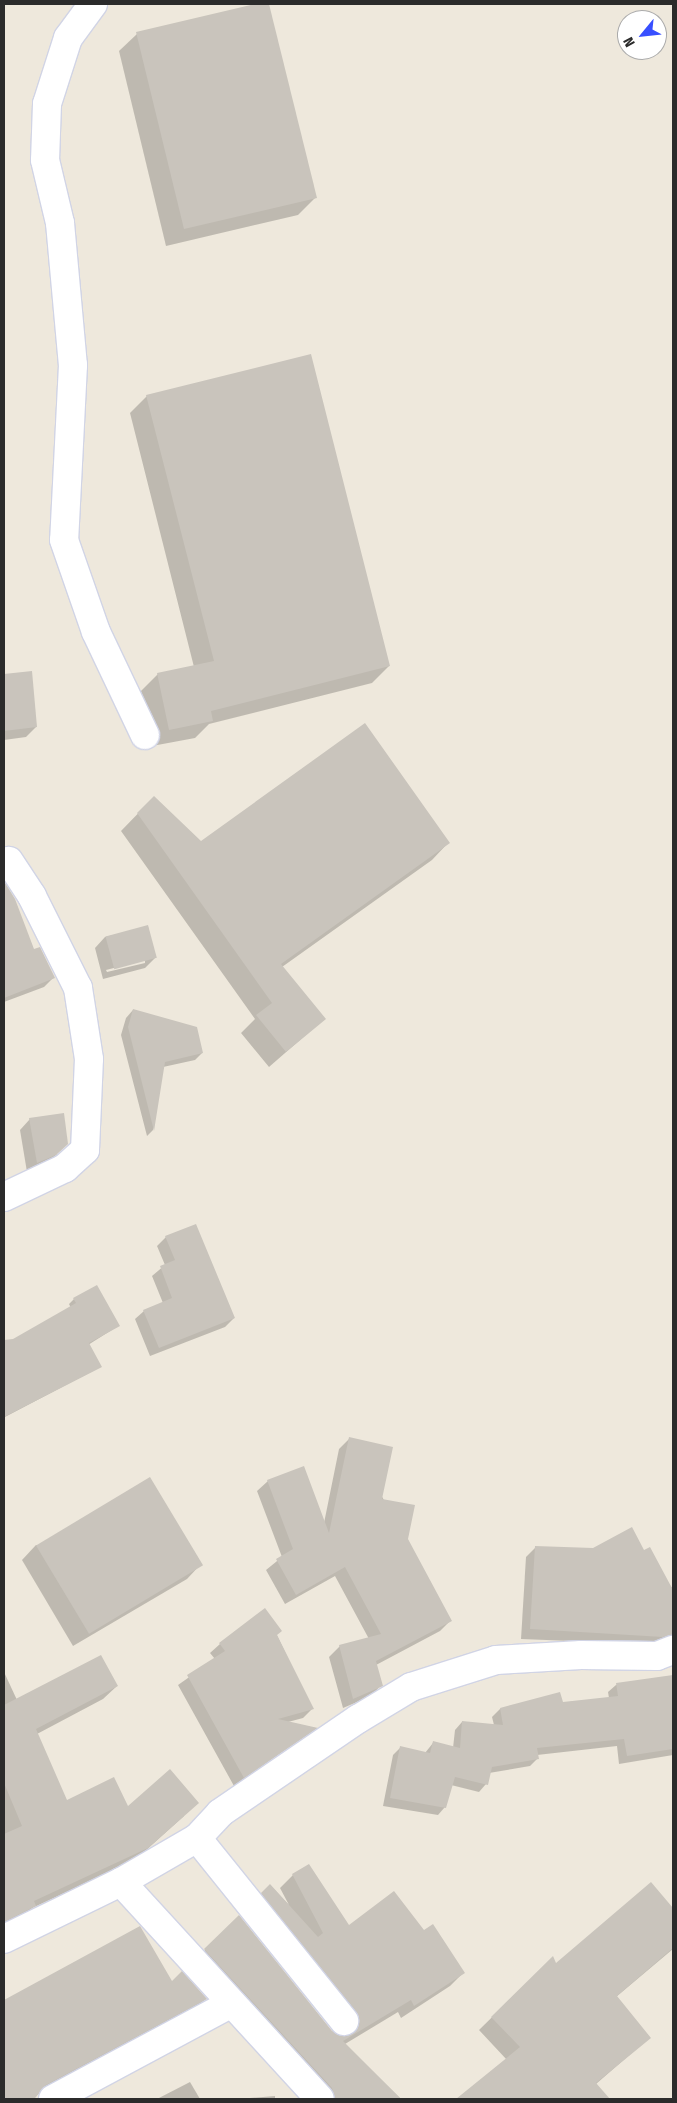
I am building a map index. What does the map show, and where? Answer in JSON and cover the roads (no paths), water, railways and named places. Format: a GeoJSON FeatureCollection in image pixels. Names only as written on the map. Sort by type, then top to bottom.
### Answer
{"type":"FeatureCollection","features":[{"type":"Feature","properties":{"kind":"street"},"geometry":{"type":"LineString","coordinates":[[93,4],[68,38],[47,104],[45,160],[60,223],[73,365],[64,540],[96,632],[145,735]]}},
{"type":"Feature","properties":{"kind":"street"},"geometry":{"type":"LineString","coordinates":[[4,1197],[65,1168],[85,1150],[89,1059],[78,988],[32,896],[9,861]]}},
{"type":"Feature","properties":{"kind":"street"},"geometry":{"type":"LineString","coordinates":[[4,1939],[121,1882],[197,1838],[220,1813],[411,1687],[496,1660],[582,1655],[657,1656],[673,1650]]}},
{"type":"Feature","properties":{"kind":"street"},"geometry":{"type":"LineString","coordinates":[[197,1838],[344,2021]]}},
{"type":"Feature","properties":{"kind":"street"},"geometry":{"type":"LineString","coordinates":[[121,1882],[230,2004],[320,2099]]}},
{"type":"Feature","properties":{"kind":"street"},"geometry":{"type":"LineString","coordinates":[[53,2099],[230,2004]]}}]}
